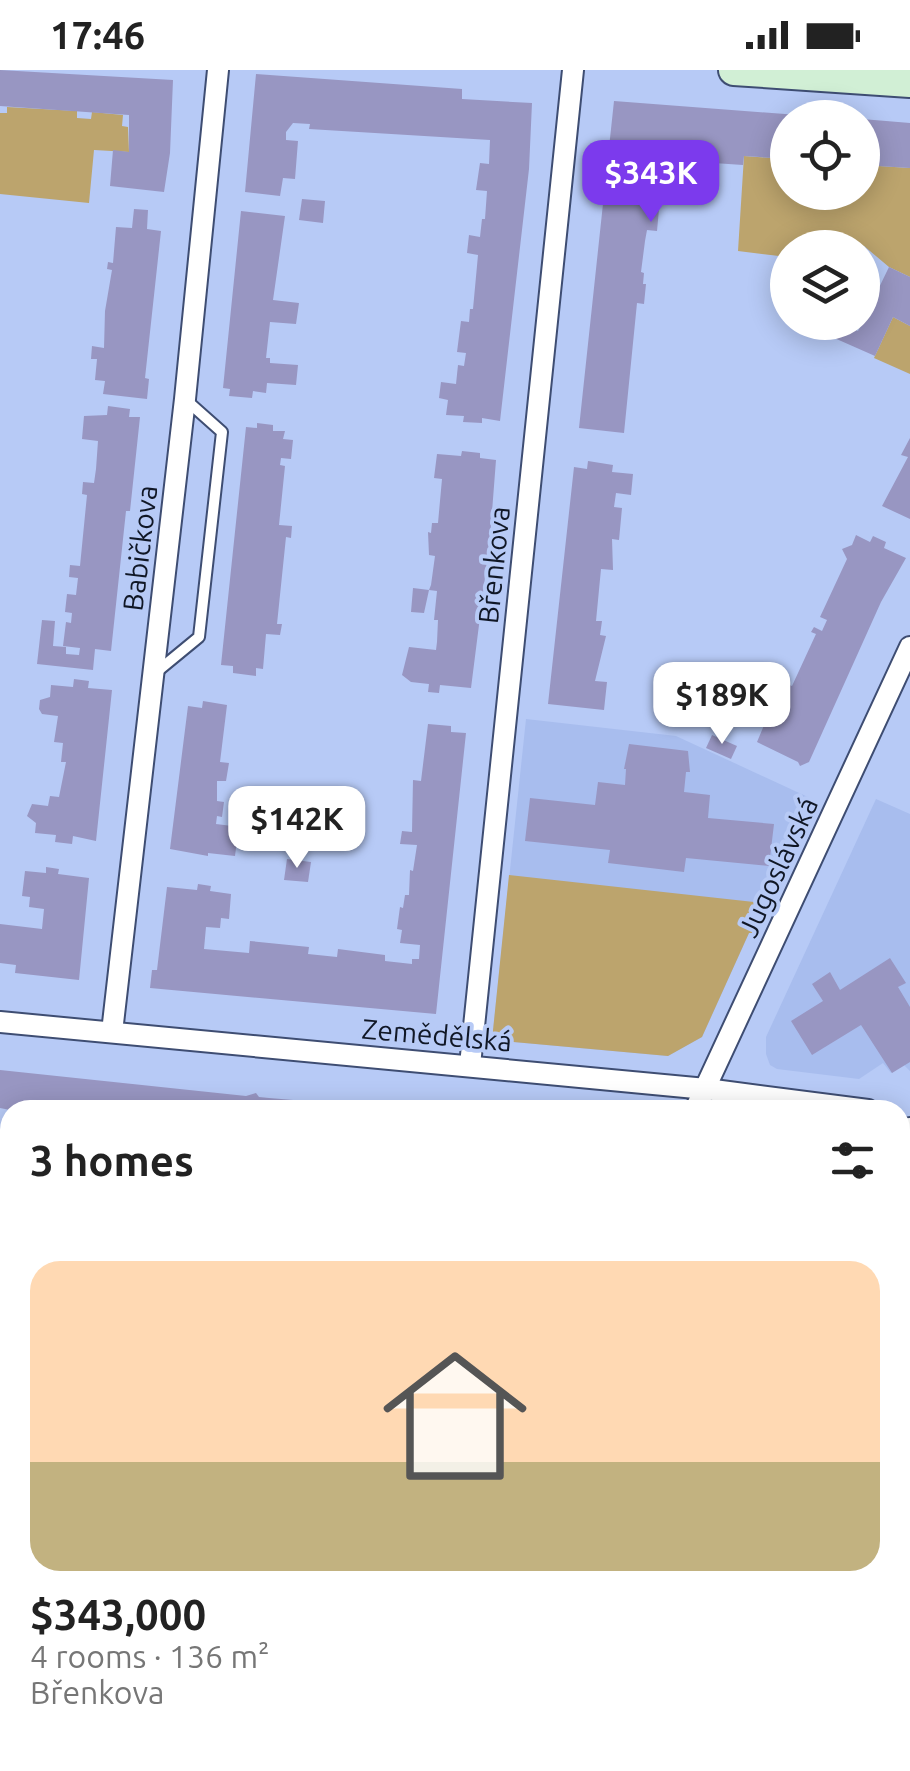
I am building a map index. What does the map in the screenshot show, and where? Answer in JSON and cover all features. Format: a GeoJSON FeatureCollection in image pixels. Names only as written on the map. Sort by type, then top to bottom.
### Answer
{"type":"FeatureCollection","features":[{"type":"Feature","properties":{"kind":"main road"},"geometry":{"type":"LineString","coordinates":[[734,70],[910,82]]}},
{"type":"Feature","properties":{"kind":"street","name":"Babičkova"},"geometry":{"type":"LineString","coordinates":[[112,1032],[186,399],[218,70]]}},
{"type":"Feature","properties":{"kind":"street","name":"Břenkova"},"geometry":{"type":"LineString","coordinates":[[470,1065],[573,70]]}},
{"type":"Feature","properties":{"kind":"street","name":"Jugoslávská"},"geometry":{"type":"LineString","coordinates":[[700,1100],[910,647]]}},
{"type":"Feature","properties":{"kind":"street","name":"Zemědělská"},"geometry":{"type":"LineString","coordinates":[[0,1022],[470,1065],[791,1100]]}},
{"type":"Feature","properties":{"kind":"lane"},"geometry":{"type":"LineString","coordinates":[[153,675],[199,637],[222,432],[186,399]]}},
{"type":"Feature","properties":{"kind":"shaded area"},"geometry":{"type":"Polygon","coordinates":[[[7,107],[77,111],[77,118],[91,119],[92,112],[123,115],[122,126],[128,127],[129,152],[94,150],[89,203],[0,194],[0,113],[7,113],[7,107]]]}},
{"type":"Feature","properties":{"kind":"shaded area"},"geometry":{"type":"Polygon","coordinates":[[[744,156],[770,158],[770,210],[880,210],[880,166],[910,168],[910,277],[880,259],[880,230],[770,230],[770,255],[738,251],[744,156]]]}},
{"type":"Feature","properties":{"kind":"shaded area"},"geometry":{"type":"Polygon","coordinates":[[[893,317],[910,326],[910,374],[874,358],[893,317]]]}},
{"type":"Feature","properties":{"kind":"shaded area"},"geometry":{"type":"Polygon","coordinates":[[[526,719],[676,736],[810,798],[702,1037],[668,1056],[492,1040],[526,719]]]}},
{"type":"Feature","properties":{"kind":"shaded area"},"geometry":{"type":"Polygon","coordinates":[[[876,799],[910,814],[910,1071],[904,1065],[891,1073],[883,1063],[859,1079],[777,1069],[770,1065],[766,1054],[766,1037],[876,799]]]}},
{"type":"Feature","properties":{"kind":"shaded area"},"geometry":{"type":"Polygon","coordinates":[[[509,875],[763,903],[702,1037],[668,1056],[492,1040],[509,875]]]}},
{"type":"Feature","properties":{"kind":"building"},"geometry":{"type":"Polygon","coordinates":[[[0,70],[173,80],[164,192],[110,186],[113,150],[129,152],[129,115],[0,106],[0,70]]]}},
{"type":"Feature","properties":{"kind":"building"},"geometry":{"type":"Polygon","coordinates":[[[256,74],[462,89],[462,99],[532,103],[529,169],[500,421],[482,418],[482,423],[463,422],[464,416],[446,415],[448,400],[439,398],[441,382],[456,384],[458,365],[464,366],[466,353],[457,352],[461,321],[469,322],[473,309],[478,255],[467,253],[469,235],[480,237],[485,219],[487,191],[476,190],[480,163],[489,164],[490,140],[309,129],[310,124],[293,123],[286,132],[286,140],[298,141],[295,179],[283,178],[280,196],[245,192],[256,74]]]}},
{"type":"Feature","properties":{"kind":"building"},"geometry":{"type":"Polygon","coordinates":[[[614,101],[770,113],[770,158],[744,156],[743,165],[655,159],[652,196],[660,198],[657,231],[647,230],[645,241],[641,272],[646,284],[644,304],[637,303],[624,433],[579,428],[614,101]]]}},
{"type":"Feature","properties":{"kind":"building"},"geometry":{"type":"Polygon","coordinates":[[[880,120],[910,123],[910,168],[880,166],[880,120]]]}},
{"type":"Feature","properties":{"kind":"building"},"geometry":{"type":"Polygon","coordinates":[[[302,199],[325,201],[323,223],[299,220],[302,199]]]}},
{"type":"Feature","properties":{"kind":"building"},"geometry":{"type":"Polygon","coordinates":[[[134,209],[148,210],[147,229],[161,231],[145,378],[149,379],[147,399],[103,394],[105,381],[95,380],[97,359],[91,359],[92,346],[104,348],[112,270],[107,269],[108,262],[113,263],[116,227],[132,228],[134,209]]]}},
{"type":"Feature","properties":{"kind":"building"},"geometry":{"type":"Polygon","coordinates":[[[241,211],[285,216],[273,300],[299,303],[296,324],[270,322],[266,358],[270,358],[270,363],[298,365],[296,385],[267,383],[266,393],[253,391],[252,398],[229,396],[230,389],[223,388],[241,211]]]}},
{"type":"Feature","properties":{"kind":"building"},"geometry":{"type":"Polygon","coordinates":[[[889,267],[910,277],[910,326],[893,317],[875,356],[839,340],[880,340],[880,286],[889,267]]]}},
{"type":"Feature","properties":{"kind":"building"},"geometry":{"type":"Polygon","coordinates":[[[108,406],[130,409],[129,417],[140,417],[111,651],[95,649],[93,670],[37,664],[42,620],[55,621],[53,646],[66,647],[66,654],[79,655],[80,648],[63,646],[66,622],[71,623],[72,613],[65,612],[67,594],[76,595],[78,578],[69,577],[70,565],[80,566],[87,495],[82,494],[83,482],[94,483],[96,469],[98,441],[82,439],[84,416],[107,415],[108,406]]]}},
{"type":"Feature","properties":{"kind":"building"},"geometry":{"type":"Polygon","coordinates":[[[257,423],[273,425],[273,431],[285,431],[283,439],[293,440],[291,459],[281,458],[280,465],[285,466],[279,525],[292,526],[291,538],[286,537],[277,624],[282,624],[280,635],[266,634],[263,669],[256,668],[256,676],[233,673],[233,666],[221,665],[246,427],[257,428],[257,423]]]}},
{"type":"Feature","properties":{"kind":"building"},"geometry":{"type":"Polygon","coordinates":[[[910,438],[910,519],[882,506],[908,457],[901,455],[910,438]]]}},
{"type":"Feature","properties":{"kind":"building"},"geometry":{"type":"Polygon","coordinates":[[[462,451],[496,460],[471,688],[440,685],[439,693],[428,692],[429,684],[411,682],[402,675],[409,647],[436,650],[437,591],[429,590],[435,556],[429,555],[428,532],[431,533],[432,523],[438,523],[442,479],[434,478],[437,454],[461,456],[462,451]]]}},
{"type":"Feature","properties":{"kind":"building"},"geometry":{"type":"Polygon","coordinates":[[[588,461],[613,465],[612,472],[633,474],[631,495],[616,493],[614,507],[622,508],[619,540],[612,539],[613,570],[601,569],[596,621],[602,621],[600,635],[606,636],[595,681],[607,682],[604,710],[548,704],[574,467],[587,469],[588,461]]]}},
{"type":"Feature","properties":{"kind":"building"},"geometry":{"type":"Polygon","coordinates":[[[856,535],[870,542],[873,536],[886,542],[884,548],[906,558],[881,602],[809,762],[800,766],[757,742],[767,718],[772,720],[778,714],[785,697],[777,693],[782,682],[792,686],[816,634],[811,632],[814,627],[822,631],[827,620],[820,617],[847,559],[842,549],[852,545],[856,535]]]}},
{"type":"Feature","properties":{"kind":"building"},"geometry":{"type":"Polygon","coordinates":[[[413,588],[429,590],[424,613],[411,612],[413,588]]]}},
{"type":"Feature","properties":{"kind":"building"},"geometry":{"type":"Polygon","coordinates":[[[74,679],[89,681],[88,688],[112,690],[96,841],[73,836],[72,844],[55,842],[56,835],[35,833],[36,823],[27,816],[32,804],[48,806],[50,796],[59,797],[66,762],[61,762],[63,743],[54,742],[58,716],[42,714],[40,700],[50,697],[51,685],[73,687],[74,679]]]}},
{"type":"Feature","properties":{"kind":"building"},"geometry":{"type":"Polygon","coordinates":[[[203,701],[227,705],[220,762],[229,763],[226,781],[217,781],[217,801],[224,802],[222,817],[217,816],[216,824],[232,826],[231,832],[238,832],[235,856],[170,849],[188,706],[202,708],[203,701]]]}},
{"type":"Feature","properties":{"kind":"building"},"geometry":{"type":"Polygon","coordinates":[[[428,724],[451,726],[451,732],[466,733],[436,1014],[150,988],[152,970],[157,970],[167,887],[197,890],[198,884],[211,886],[210,891],[231,894],[229,919],[221,918],[220,928],[206,927],[204,949],[249,953],[250,941],[309,947],[308,954],[337,957],[338,949],[385,955],[385,961],[412,964],[412,959],[419,959],[420,945],[400,943],[402,930],[397,929],[400,907],[403,908],[405,895],[409,895],[417,845],[400,844],[402,831],[412,832],[413,780],[421,781],[428,724]]]}},
{"type":"Feature","properties":{"kind":"building"},"geometry":{"type":"Polygon","coordinates":[[[712,735],[737,746],[731,759],[706,748],[712,735]]]}},
{"type":"Feature","properties":{"kind":"building"},"geometry":{"type":"Polygon","coordinates":[[[629,744],[688,751],[690,772],[686,772],[684,792],[710,795],[708,818],[774,824],[769,866],[686,858],[684,872],[608,863],[610,850],[525,841],[530,798],[595,805],[598,782],[625,785],[629,744]]]}},
{"type":"Feature","properties":{"kind":"building"},"geometry":{"type":"Polygon","coordinates":[[[287,859],[311,862],[308,882],[284,880],[287,859]]]}},
{"type":"Feature","properties":{"kind":"building"},"geometry":{"type":"Polygon","coordinates":[[[46,867],[59,869],[58,874],[89,878],[79,980],[15,973],[16,965],[0,963],[0,924],[42,929],[44,909],[29,907],[30,897],[22,896],[25,871],[46,873],[46,867]]]}},
{"type":"Feature","properties":{"kind":"building"},"geometry":{"type":"Polygon","coordinates":[[[890,958],[906,983],[898,987],[910,1007],[910,1062],[892,1073],[861,1025],[812,1055],[791,1021],[823,1001],[812,984],[830,972],[840,990],[890,958]]]}},
{"type":"Feature","properties":{"kind":"building"},"geometry":{"type":"Polygon","coordinates":[[[0,1070],[246,1096],[256,1093],[259,1097],[293,1100],[0,1100],[0,1070]]]}}]}
